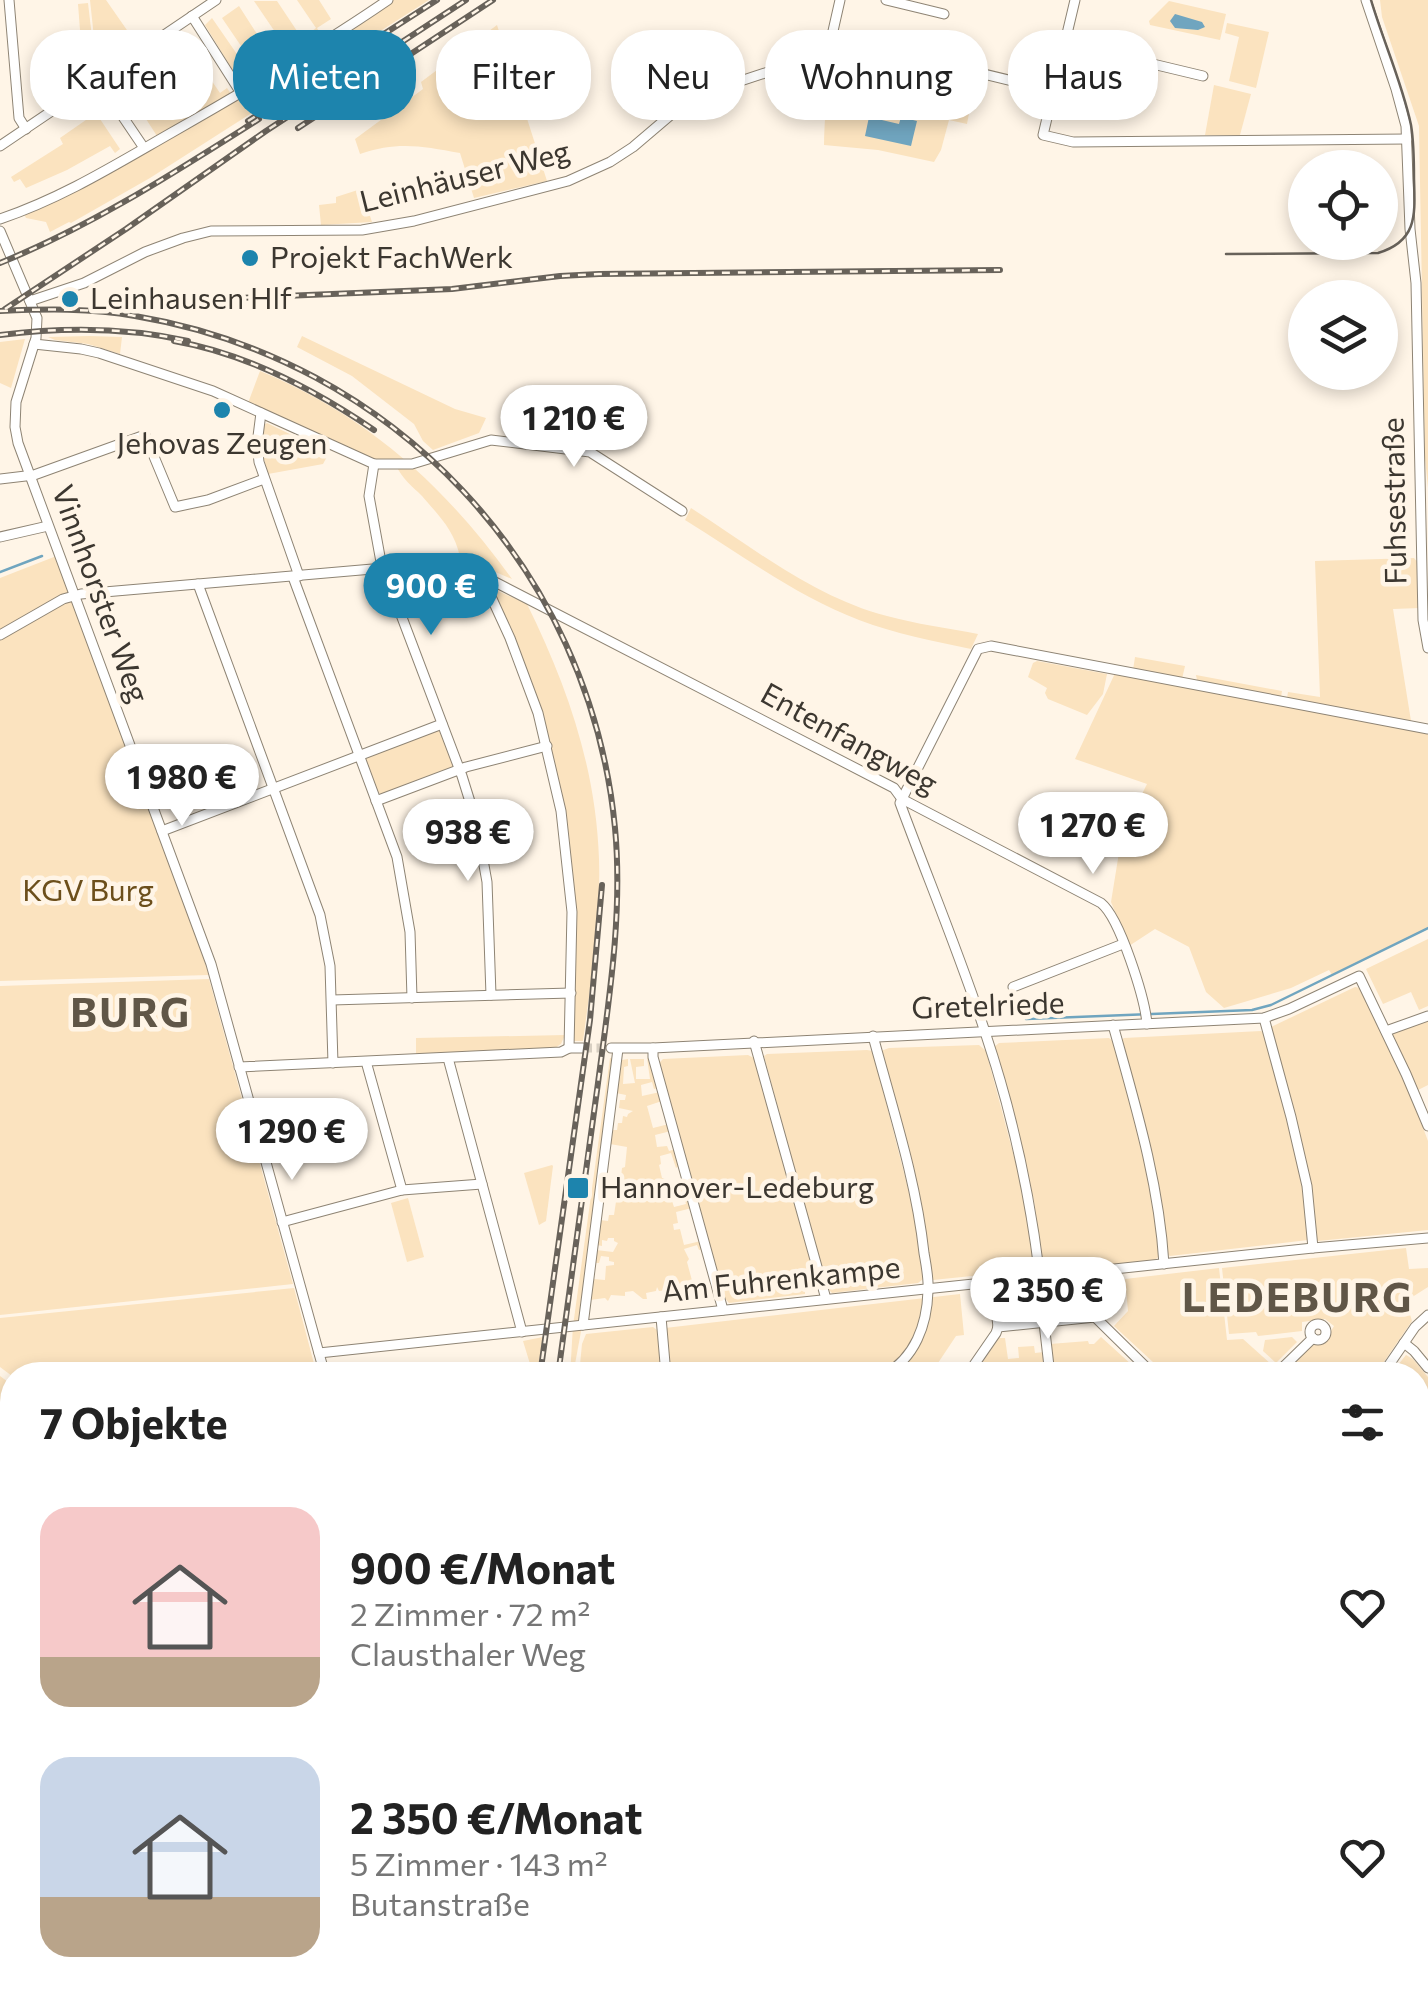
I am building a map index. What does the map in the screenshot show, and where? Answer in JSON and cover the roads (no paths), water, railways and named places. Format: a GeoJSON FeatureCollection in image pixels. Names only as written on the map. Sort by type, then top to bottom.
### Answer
{"type":"FeatureCollection","features":[{"type":"Feature","properties":{"kind":"street"},"geometry":{"type":"LineString","coordinates":[[9,0],[19,118],[26,129]]}},
{"type":"Feature","properties":{"kind":"street"},"geometry":{"type":"LineString","coordinates":[[171,30],[216,0]]}},
{"type":"Feature","properties":{"kind":"street"},"geometry":{"type":"LineString","coordinates":[[833,30],[840,0]]}},
{"type":"Feature","properties":{"kind":"street"},"geometry":{"type":"LineString","coordinates":[[886,0],[944,14]]}},
{"type":"Feature","properties":{"kind":"street"},"geometry":{"type":"LineString","coordinates":[[1068,30],[1075,0]]}},
{"type":"Feature","properties":{"kind":"street","name":"Fuhsestraße"},"geometry":{"type":"LineString","coordinates":[[1366,0],[1408,139],[1416,283],[1423,620],[1428,648]]}},
{"type":"Feature","properties":{"kind":"street"},"geometry":{"type":"LineString","coordinates":[[338,30],[381,2]]}},
{"type":"Feature","properties":{"kind":"street"},"geometry":{"type":"LineString","coordinates":[[192,16],[233,80]]}},
{"type":"Feature","properties":{"kind":"street"},"geometry":{"type":"LineString","coordinates":[[1158,65],[1203,76]]}},
{"type":"Feature","properties":{"kind":"street"},"geometry":{"type":"LineString","coordinates":[[0,73],[14,70]]}},
{"type":"Feature","properties":{"kind":"street","name":"Leinhäuser Weg"},"geometry":{"type":"LineString","coordinates":[[30,301],[84,283],[183,238],[211,232],[362,230],[414,221],[568,181],[633,147],[701,94],[765,73]]}},
{"type":"Feature","properties":{"kind":"street"},"geometry":{"type":"LineString","coordinates":[[0,219],[72,190],[233,98]]}},
{"type":"Feature","properties":{"kind":"street"},"geometry":{"type":"LineString","coordinates":[[0,146],[39,120]]}},
{"type":"Feature","properties":{"kind":"street"},"geometry":{"type":"LineString","coordinates":[[125,120],[144,148]]}},
{"type":"Feature","properties":{"kind":"street"},"geometry":{"type":"LineString","coordinates":[[1047,120],[1043,135],[1073,142],[1408,139]]}},
{"type":"Feature","properties":{"kind":"street"},"geometry":{"type":"LineString","coordinates":[[0,230],[38,327],[34,344],[99,353],[212,390],[374,464],[412,464],[491,440],[590,452],[682,512]]}},
{"type":"Feature","properties":{"kind":"street","name":"Vinnhorster Weg"},"geometry":{"type":"LineString","coordinates":[[34,344],[18,392],[18,443],[211,964],[321,1362]]}},
{"type":"Feature","properties":{"kind":"street"},"geometry":{"type":"LineString","coordinates":[[261,412],[257,444],[264,479],[396,857],[410,932],[412,998]]}},
{"type":"Feature","properties":{"kind":"street"},"geometry":{"type":"LineString","coordinates":[[0,429],[15,428]]}},
{"type":"Feature","properties":{"kind":"street"},"geometry":{"type":"LineString","coordinates":[[0,479],[29,475],[145,435],[175,506],[208,500],[264,479]]}},
{"type":"Feature","properties":{"kind":"street"},"geometry":{"type":"LineString","coordinates":[[374,464],[369,496],[380,562],[476,821],[488,902],[492,995]]}},
{"type":"Feature","properties":{"kind":"street"},"geometry":{"type":"LineString","coordinates":[[0,536],[48,526]]}},
{"type":"Feature","properties":{"kind":"street","name":"Entenfangweg"},"geometry":{"type":"LineString","coordinates":[[384,568],[453,564],[485,575],[894,788],[902,799],[1101,903],[1112,916],[1123,944],[1142,995],[1146,1018]]}},
{"type":"Feature","properties":{"kind":"street"},"geometry":{"type":"LineString","coordinates":[[0,635],[74,596],[384,568]]}},
{"type":"Feature","properties":{"kind":"street"},"geometry":{"type":"LineString","coordinates":[[399,606],[485,575],[526,678],[562,811],[572,912],[569,1048]]}},
{"type":"Feature","properties":{"kind":"street"},"geometry":{"type":"LineString","coordinates":[[198,584],[320,915],[330,966],[333,1063]]}},
{"type":"Feature","properties":{"kind":"street"},"geometry":{"type":"LineString","coordinates":[[1040,1278],[1033,1219],[986,1032],[900,804],[978,649],[991,646],[1428,728]]}},
{"type":"Feature","properties":{"kind":"street"},"geometry":{"type":"LineString","coordinates":[[162,831],[442,724]]}},
{"type":"Feature","properties":{"kind":"street"},"geometry":{"type":"LineString","coordinates":[[376,801],[459,770],[547,746]]}},
{"type":"Feature","properties":{"kind":"street"},"geometry":{"type":"LineString","coordinates":[[1014,987],[1123,944]]}},
{"type":"Feature","properties":{"kind":"street","name":"Gretelriede"},"geometry":{"type":"LineString","coordinates":[[583,1325],[614,1048],[1113,1026],[1146,1018],[1264,1018],[1359,976],[1386,1031]]}},
{"type":"Feature","properties":{"kind":"street"},"geometry":{"type":"LineString","coordinates":[[332,1000],[570,993]]}},
{"type":"Feature","properties":{"kind":"street"},"geometry":{"type":"LineString","coordinates":[[1428,1016],[1386,1031],[1426,1110],[1428,1126]]}},
{"type":"Feature","properties":{"kind":"street"},"geometry":{"type":"LineString","coordinates":[[1264,1018],[1306,1186],[1313,1248]]}},
{"type":"Feature","properties":{"kind":"street"},"geometry":{"type":"LineString","coordinates":[[1113,1026],[1145,1143],[1158,1204],[1164,1264]]}},
{"type":"Feature","properties":{"kind":"street"},"geometry":{"type":"LineString","coordinates":[[873,1036],[915,1197],[928,1290],[916,1344],[901,1362]]}},
{"type":"Feature","properties":{"kind":"street"},"geometry":{"type":"LineString","coordinates":[[754,1041],[826,1299]]}},
{"type":"Feature","properties":{"kind":"street"},"geometry":{"type":"LineString","coordinates":[[239,1067],[582,1048]]}},
{"type":"Feature","properties":{"kind":"street"},"geometry":{"type":"LineString","coordinates":[[653,1048],[723,1310]]}},
{"type":"Feature","properties":{"kind":"street"},"geometry":{"type":"LineString","coordinates":[[448,1058],[522,1332]]}},
{"type":"Feature","properties":{"kind":"street"},"geometry":{"type":"LineString","coordinates":[[367,1065],[402,1190]]}},
{"type":"Feature","properties":{"kind":"street"},"geometry":{"type":"LineString","coordinates":[[282,1222],[402,1190],[482,1184]]}},
{"type":"Feature","properties":{"kind":"street","name":"Am Fuhrenkampe"},"geometry":{"type":"LineString","coordinates":[[319,1353],[1428,1238]]}},
{"type":"Feature","properties":{"kind":"street"},"geometry":{"type":"LineString","coordinates":[[1091,1272],[1094,1318],[1140,1362]]}},
{"type":"Feature","properties":{"kind":"street"},"geometry":{"type":"LineString","coordinates":[[976,1362],[998,1327],[993,1283]]}},
{"type":"Feature","properties":{"kind":"street"},"geometry":{"type":"LineString","coordinates":[[660,1316],[665,1362]]}},
{"type":"Feature","properties":{"kind":"street"},"geometry":{"type":"LineString","coordinates":[[1391,1362],[1428,1316]]}},
{"type":"Feature","properties":{"kind":"street"},"geometry":{"type":"LineString","coordinates":[[998,1327],[1094,1318]]}},
{"type":"Feature","properties":{"kind":"street"},"geometry":{"type":"LineString","coordinates":[[1044,1323],[1048,1362]]}},
{"type":"Feature","properties":{"kind":"street"},"geometry":{"type":"LineString","coordinates":[[1288,1362],[1313,1338]]}},
{"type":"Feature","properties":{"kind":"street"},"geometry":{"type":"LineString","coordinates":[[1404,1342],[1423,1362]]}},
{"type":"Feature","properties":{"kind":"water"},"geometry":{"type":"Polygon","coordinates":[[[1175,14],[1202,22],[1205,27],[1175,28],[1170,21],[1175,14]]]}},
{"type":"Feature","properties":{"kind":"water"},"geometry":{"type":"Polygon","coordinates":[[[868,120],[899,124],[900,120],[917,121],[911,146],[865,136],[868,120]]]}},
{"type":"Feature","properties":{"kind":"waterway"},"geometry":{"type":"LineString","coordinates":[[0,572],[42,556]]}},
{"type":"Feature","properties":{"kind":"waterway"},"geometry":{"type":"LineString","coordinates":[[1026,1019],[1252,1010],[1271,1005],[1428,928]]}},
{"type":"Feature","properties":{"kind":"tunnel"},"geometry":{"type":"LineString","coordinates":[[583,1048],[611,1048]]}},
{"type":"Feature","properties":{"kind":"tram line"},"geometry":{"type":"LineString","coordinates":[[1226,254],[1378,253],[1407,234],[1414,215],[1411,125],[1371,0]]}},
{"type":"Feature","properties":{"kind":"railway"},"geometry":{"type":"LineString","coordinates":[[248,121],[437,0]]}},
{"type":"Feature","properties":{"kind":"railway"},"geometry":{"type":"LineString","coordinates":[[5,309],[466,0]]}},
{"type":"Feature","properties":{"kind":"railway"},"geometry":{"type":"LineString","coordinates":[[298,128],[493,0]]}},
{"type":"Feature","properties":{"kind":"railway"},"geometry":{"type":"LineString","coordinates":[[0,263],[100,215],[257,120]]}},
{"type":"Feature","properties":{"kind":"railway"},"geometry":{"type":"LineString","coordinates":[[115,303],[452,289],[599,274],[1000,270]]}},
{"type":"Feature","properties":{"kind":"railway"},"geometry":{"type":"LineString","coordinates":[[0,311],[85,310],[135,316],[229,340],[315,377],[394,428],[462,490],[520,563],[566,644],[598,733],[615,828],[617,892],[614,956],[560,1362]]}},
{"type":"Feature","properties":{"kind":"railway"},"geometry":{"type":"LineString","coordinates":[[0,335],[94,330],[188,341]]}},
{"type":"Feature","properties":{"kind":"railway"},"geometry":{"type":"LineString","coordinates":[[174,341],[227,354],[278,375],[374,430]]}},
{"type":"Feature","properties":{"kind":"railway"},"geometry":{"type":"LineString","coordinates":[[542,1362],[590,1020],[602,885]]}},
{"type":"Feature","properties":{"kind":"place","name":"Projekt FachWerk"},"geometry":{"type":"Point","coordinates":[250,258]}},
{"type":"Feature","properties":{"kind":"place","name":"Leinhausen Hlf"},"geometry":{"type":"Point","coordinates":[70,299]}},
{"type":"Feature","properties":{"kind":"place","name":"Jehovas Zeugen"},"geometry":{"type":"Point","coordinates":[222,410]}},
{"type":"Feature","properties":{"kind":"place","name":"Hannover-Ledeburg"},"geometry":{"type":"Point","coordinates":[578,1188]}},
{"type":"Feature","properties":{"kind":"district","name":"BURG"},"geometry":{"type":"Point","coordinates":[131,1013]}},
{"type":"Feature","properties":{"kind":"district","name":"LEDEBURG"},"geometry":{"type":"Point","coordinates":[1298,1298]}},
{"type":"Feature","properties":{"kind":"park label","name":"KGV Burg"},"geometry":{"type":"Point","coordinates":[88,891]}}]}
